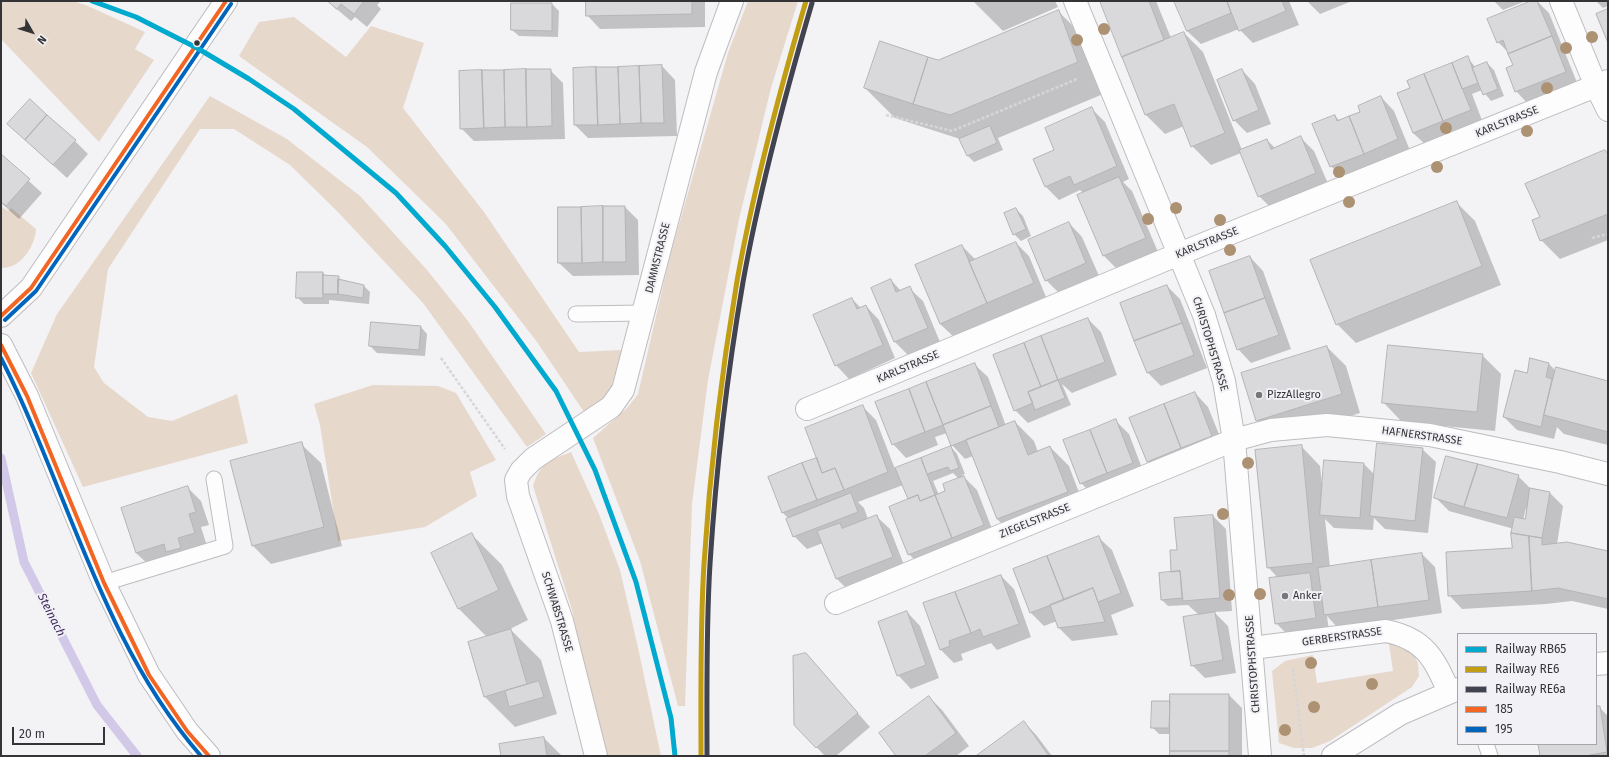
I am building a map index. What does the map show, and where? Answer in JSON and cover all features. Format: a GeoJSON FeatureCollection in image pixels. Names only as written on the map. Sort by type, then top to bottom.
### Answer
{"type":"FeatureCollection","features":[{"type":"Feature","properties":{"kind":"street"},"geometry":{"type":"LineString","coordinates":[[1,316],[31,288],[226,1]]}},
{"type":"Feature","properties":{"kind":"street","name":"DAMMSTRASSE"},"geometry":{"type":"LineString","coordinates":[[521,470],[533,459],[611,407],[623,390],[704,79],[732,1]]}},
{"type":"Feature","properties":{"kind":"street","name":"CHRISTOPHSTRASSE"},"geometry":{"type":"LineString","coordinates":[[1075,1],[1204,315],[1224,381],[1234,440],[1260,756]]}},
{"type":"Feature","properties":{"kind":"street"},"geometry":{"type":"LineString","coordinates":[[1561,1],[1602,84],[1608,110]]}},
{"type":"Feature","properties":{"kind":"street","name":"KARLSTRASSE"},"geometry":{"type":"LineString","coordinates":[[807,409],[1179,254],[1602,84]]}},
{"type":"Feature","properties":{"kind":"street"},"geometry":{"type":"LineString","coordinates":[[1,345],[27,396],[104,583],[149,675],[188,731],[209,756]]}},
{"type":"Feature","properties":{"kind":"street","name":"HAFNERSTRASSE"},"geometry":{"type":"LineString","coordinates":[[1234,440],[1271,430],[1327,425],[1430,435],[1560,462],[1608,474]]}},
{"type":"Feature","properties":{"kind":"street","name":"ZIEGELSTRASSE"},"geometry":{"type":"LineString","coordinates":[[836,603],[1234,440]]}},
{"type":"Feature","properties":{"kind":"street","name":"SCHWABSTRASSE"},"geometry":{"type":"LineString","coordinates":[[521,470],[516,480],[518,496],[562,621],[596,756]]}},
{"type":"Feature","properties":{"kind":"street","name":"GERBERSTRASSE"},"geometry":{"type":"LineString","coordinates":[[1252,648],[1386,631],[1404,635],[1420,645],[1435,662],[1453,690],[1400,714],[1333,756]]}},
{"type":"Feature","properties":{"kind":"street"},"geometry":{"type":"LineString","coordinates":[[1597,664],[1608,663]]}},
{"type":"Feature","properties":{"kind":"lane"},"geometry":{"type":"LineString","coordinates":[[576,314],[644,313]]}},
{"type":"Feature","properties":{"kind":"lane"},"geometry":{"type":"LineString","coordinates":[[104,583],[225,546],[214,479]]}},
{"type":"Feature","properties":{"kind":"lane"},"geometry":{"type":"LineString","coordinates":[[1486,745],[1490,756]]}},
{"type":"Feature","properties":{"kind":"path"},"geometry":{"type":"LineString","coordinates":[[886,115],[952,131],[1102,69]]}},
{"type":"Feature","properties":{"kind":"path"},"geometry":{"type":"LineString","coordinates":[[1592,238],[1608,234]]}},
{"type":"Feature","properties":{"kind":"path"},"geometry":{"type":"LineString","coordinates":[[440,358],[521,470]]}},
{"type":"Feature","properties":{"kind":"path"},"geometry":{"type":"LineString","coordinates":[[1290,644],[1304,756]]}},
{"type":"Feature","properties":{"kind":"shaded area"},"geometry":{"type":"Polygon","coordinates":[[[1,1],[73,1],[88,6],[145,32],[135,49],[154,60],[99,142],[1,39],[1,1]]]}},
{"type":"Feature","properties":{"kind":"shaded area"},"geometry":{"type":"Polygon","coordinates":[[[748,1],[798,1],[771,88],[739,219],[708,380],[692,504],[685,706],[678,706],[640,561],[593,438],[627,408],[638,394],[670,256],[728,53],[748,1]]]}},
{"type":"Feature","properties":{"kind":"shaded area"},"geometry":{"type":"Polygon","coordinates":[[[294,17],[346,57],[371,26],[424,43],[403,108],[484,212],[579,352],[622,350],[609,395],[584,412],[537,342],[445,223],[367,147],[239,56],[259,22],[294,17]]]}},
{"type":"Feature","properties":{"kind":"shaded area"},"geometry":{"type":"Polygon","coordinates":[[[210,96],[287,139],[360,196],[427,270],[468,321],[546,434],[527,447],[423,303],[337,211],[290,165],[234,129],[200,129],[108,269],[94,367],[104,383],[148,417],[172,421],[237,394],[248,443],[83,487],[31,373],[57,314],[210,96]]]}},
{"type":"Feature","properties":{"kind":"shaded area"},"geometry":{"type":"Polygon","coordinates":[[[1,206],[8,211],[11,208],[36,229],[33,243],[25,256],[14,265],[1,268],[1,206]]]}},
{"type":"Feature","properties":{"kind":"shaded area"},"geometry":{"type":"Polygon","coordinates":[[[373,385],[438,386],[456,393],[496,460],[470,472],[477,496],[425,527],[338,541],[320,425],[314,404],[373,385]]]}},
{"type":"Feature","properties":{"kind":"shaded area"},"geometry":{"type":"Polygon","coordinates":[[[571,452],[599,514],[620,570],[661,756],[608,756],[597,724],[572,610],[533,486],[539,471],[546,463],[571,452]]]}},
{"type":"Feature","properties":{"kind":"shaded area"},"geometry":{"type":"Polygon","coordinates":[[[1389,644],[1401,644],[1412,651],[1418,663],[1419,676],[1412,687],[1330,741],[1312,748],[1294,748],[1279,743],[1272,671],[1285,661],[1313,655],[1317,683],[1393,671],[1389,644]]]}},
{"type":"Feature","properties":{"kind":"building"},"geometry":{"type":"Polygon","coordinates":[[[328,1],[364,1],[354,14],[341,4],[337,9],[328,1]]]}},
{"type":"Feature","properties":{"kind":"building"},"geometry":{"type":"Polygon","coordinates":[[[586,1],[692,1],[692,14],[586,16],[586,1]]]}},
{"type":"Feature","properties":{"kind":"building"},"geometry":{"type":"Polygon","coordinates":[[[1100,1],[1149,1],[1164,40],[1122,57],[1100,1]]]}},
{"type":"Feature","properties":{"kind":"building"},"geometry":{"type":"Polygon","coordinates":[[[1174,1],[1227,1],[1231,13],[1187,31],[1174,1]]]}},
{"type":"Feature","properties":{"kind":"building"},"geometry":{"type":"Polygon","coordinates":[[[1227,1],[1282,1],[1286,11],[1239,31],[1227,1]]]}},
{"type":"Feature","properties":{"kind":"building"},"geometry":{"type":"Polygon","coordinates":[[[1531,1],[1537,1],[1552,36],[1508,54],[1503,40],[1497,43],[1487,19],[1531,1]]]}},
{"type":"Feature","properties":{"kind":"building"},"geometry":{"type":"Polygon","coordinates":[[[511,3],[552,3],[552,31],[511,30],[511,3]]]}},
{"type":"Feature","properties":{"kind":"building"},"geometry":{"type":"Polygon","coordinates":[[[1608,9],[1608,43],[1596,14],[1608,9]]]}},
{"type":"Feature","properties":{"kind":"building"},"geometry":{"type":"Polygon","coordinates":[[[1059,10],[1078,62],[950,115],[913,104],[928,57],[938,60],[1059,10]]]}},
{"type":"Feature","properties":{"kind":"building"},"geometry":{"type":"Polygon","coordinates":[[[1184,32],[1225,133],[1191,147],[1174,104],[1145,115],[1122,57],[1184,32]]]}},
{"type":"Feature","properties":{"kind":"building"},"geometry":{"type":"Polygon","coordinates":[[[1552,36],[1566,72],[1515,92],[1506,68],[1513,65],[1508,54],[1552,36]]]}},
{"type":"Feature","properties":{"kind":"building"},"geometry":{"type":"Polygon","coordinates":[[[880,41],[928,57],[913,104],[864,88],[880,41]]]}},
{"type":"Feature","properties":{"kind":"building"},"geometry":{"type":"Polygon","coordinates":[[[1468,56],[1478,83],[1462,89],[1452,63],[1468,56]]]}},
{"type":"Feature","properties":{"kind":"building"},"geometry":{"type":"Polygon","coordinates":[[[1487,62],[1498,89],[1483,95],[1472,68],[1487,62]]]}},
{"type":"Feature","properties":{"kind":"building"},"geometry":{"type":"Polygon","coordinates":[[[1452,63],[1471,110],[1443,121],[1424,74],[1452,63]]]}},
{"type":"Feature","properties":{"kind":"building"},"geometry":{"type":"Polygon","coordinates":[[[662,65],[664,123],[641,123],[639,66],[662,65]]]}},
{"type":"Feature","properties":{"kind":"building"},"geometry":{"type":"Polygon","coordinates":[[[639,66],[641,123],[620,124],[618,67],[639,66]]]}},
{"type":"Feature","properties":{"kind":"building"},"geometry":{"type":"Polygon","coordinates":[[[596,67],[618,67],[620,124],[598,125],[596,67]]]}},
{"type":"Feature","properties":{"kind":"building"},"geometry":{"type":"Polygon","coordinates":[[[596,67],[598,125],[574,125],[573,68],[596,67]]]}},
{"type":"Feature","properties":{"kind":"building"},"geometry":{"type":"Polygon","coordinates":[[[526,69],[551,69],[552,126],[527,127],[526,69]]]}},
{"type":"Feature","properties":{"kind":"building"},"geometry":{"type":"Polygon","coordinates":[[[526,69],[527,127],[505,127],[504,70],[526,69]]]}},
{"type":"Feature","properties":{"kind":"building"},"geometry":{"type":"Polygon","coordinates":[[[1242,69],[1259,110],[1233,121],[1217,80],[1242,69]]]}},
{"type":"Feature","properties":{"kind":"building"},"geometry":{"type":"Polygon","coordinates":[[[482,70],[504,70],[505,127],[484,128],[482,70]]]}},
{"type":"Feature","properties":{"kind":"building"},"geometry":{"type":"Polygon","coordinates":[[[482,70],[484,128],[460,129],[459,71],[482,70]]]}},
{"type":"Feature","properties":{"kind":"building"},"geometry":{"type":"Polygon","coordinates":[[[1424,74],[1443,121],[1413,133],[1397,93],[1410,88],[1407,81],[1424,74]]]}},
{"type":"Feature","properties":{"kind":"building"},"geometry":{"type":"Polygon","coordinates":[[[1381,96],[1398,139],[1364,154],[1349,116],[1360,112],[1358,106],[1381,96]]]}},
{"type":"Feature","properties":{"kind":"building"},"geometry":{"type":"Polygon","coordinates":[[[30,99],[47,115],[25,140],[7,124],[30,99]]]}},
{"type":"Feature","properties":{"kind":"building"},"geometry":{"type":"Polygon","coordinates":[[[1092,107],[1117,166],[1074,185],[1070,176],[1045,187],[1033,159],[1054,150],[1045,128],[1092,107]]]}},
{"type":"Feature","properties":{"kind":"building"},"geometry":{"type":"Polygon","coordinates":[[[47,115],[76,140],[53,165],[25,140],[47,115]]]}},
{"type":"Feature","properties":{"kind":"building"},"geometry":{"type":"Polygon","coordinates":[[[1335,115],[1337,121],[1349,116],[1364,154],[1330,167],[1312,124],[1335,115]]]}},
{"type":"Feature","properties":{"kind":"building"},"geometry":{"type":"Polygon","coordinates":[[[990,126],[997,143],[967,156],[959,139],[990,126]]]}},
{"type":"Feature","properties":{"kind":"building"},"geometry":{"type":"Polygon","coordinates":[[[1301,136],[1316,173],[1258,197],[1239,150],[1267,139],[1271,149],[1301,136]]]}},
{"type":"Feature","properties":{"kind":"building"},"geometry":{"type":"Polygon","coordinates":[[[1605,150],[1608,154],[1608,214],[1540,241],[1532,220],[1540,217],[1525,184],[1605,150]]]}},
{"type":"Feature","properties":{"kind":"building"},"geometry":{"type":"Polygon","coordinates":[[[1,154],[30,179],[6,206],[1,202],[1,154]]]}},
{"type":"Feature","properties":{"kind":"building"},"geometry":{"type":"Polygon","coordinates":[[[1119,177],[1146,238],[1103,256],[1077,195],[1119,177]]]}},
{"type":"Feature","properties":{"kind":"building"},"geometry":{"type":"Polygon","coordinates":[[[1457,201],[1482,266],[1336,325],[1310,260],[1457,201]]]}},
{"type":"Feature","properties":{"kind":"building"},"geometry":{"type":"Polygon","coordinates":[[[603,206],[625,206],[626,262],[603,262],[603,206]]]}},
{"type":"Feature","properties":{"kind":"building"},"geometry":{"type":"Polygon","coordinates":[[[603,206],[603,262],[582,263],[581,207],[603,206]]]}},
{"type":"Feature","properties":{"kind":"building"},"geometry":{"type":"Polygon","coordinates":[[[558,207],[581,207],[582,263],[558,263],[558,207]]]}},
{"type":"Feature","properties":{"kind":"building"},"geometry":{"type":"Polygon","coordinates":[[[1016,208],[1026,229],[1013,235],[1004,213],[1016,208]]]}},
{"type":"Feature","properties":{"kind":"building"},"geometry":{"type":"Polygon","coordinates":[[[1069,222],[1086,263],[1045,281],[1028,240],[1069,222]]]}},
{"type":"Feature","properties":{"kind":"building"},"geometry":{"type":"Polygon","coordinates":[[[1016,242],[1034,283],[987,303],[969,262],[1016,242]]]}},
{"type":"Feature","properties":{"kind":"building"},"geometry":{"type":"Polygon","coordinates":[[[962,245],[987,303],[940,324],[915,265],[962,245]]]}},
{"type":"Feature","properties":{"kind":"building"},"geometry":{"type":"Polygon","coordinates":[[[1250,256],[1265,298],[1224,313],[1209,271],[1250,256]]]}},
{"type":"Feature","properties":{"kind":"building"},"geometry":{"type":"Polygon","coordinates":[[[297,272],[323,272],[323,298],[296,298],[297,272]]]}},
{"type":"Feature","properties":{"kind":"building"},"geometry":{"type":"Polygon","coordinates":[[[323,275],[339,276],[338,294],[323,294],[323,275]]]}},
{"type":"Feature","properties":{"kind":"building"},"geometry":{"type":"Polygon","coordinates":[[[338,279],[364,285],[363,298],[338,294],[338,279]]]}},
{"type":"Feature","properties":{"kind":"building"},"geometry":{"type":"Polygon","coordinates":[[[891,279],[896,292],[910,286],[928,328],[894,342],[871,288],[891,279]]]}},
{"type":"Feature","properties":{"kind":"building"},"geometry":{"type":"Polygon","coordinates":[[[1167,285],[1182,323],[1134,341],[1120,303],[1167,285]]]}},
{"type":"Feature","properties":{"kind":"building"},"geometry":{"type":"Polygon","coordinates":[[[852,298],[857,309],[866,305],[883,345],[835,366],[813,315],[852,298]]]}},
{"type":"Feature","properties":{"kind":"building"},"geometry":{"type":"Polygon","coordinates":[[[1265,298],[1279,335],[1237,350],[1224,313],[1265,298]]]}},
{"type":"Feature","properties":{"kind":"building"},"geometry":{"type":"Polygon","coordinates":[[[1088,318],[1105,362],[1058,380],[1041,336],[1088,318]]]}},
{"type":"Feature","properties":{"kind":"building"},"geometry":{"type":"Polygon","coordinates":[[[371,322],[421,326],[419,350],[369,346],[371,322]]]}},
{"type":"Feature","properties":{"kind":"building"},"geometry":{"type":"Polygon","coordinates":[[[1182,323],[1194,355],[1147,373],[1134,341],[1182,323]]]}},
{"type":"Feature","properties":{"kind":"building"},"geometry":{"type":"Polygon","coordinates":[[[1041,336],[1058,380],[1041,387],[1024,343],[1041,336]]]}},
{"type":"Feature","properties":{"kind":"building"},"geometry":{"type":"Polygon","coordinates":[[[1024,343],[1041,387],[1028,392],[1033,403],[1014,411],[993,355],[1024,343]]]}},
{"type":"Feature","properties":{"kind":"building"},"geometry":{"type":"Polygon","coordinates":[[[1388,345],[1483,354],[1477,412],[1382,403],[1388,345]]]}},
{"type":"Feature","properties":{"kind":"building"},"geometry":{"type":"Polygon","coordinates":[[[1327,346],[1342,394],[1256,421],[1241,373],[1327,346]]]}},
{"type":"Feature","properties":{"kind":"building"},"geometry":{"type":"Polygon","coordinates":[[[1530,358],[1549,363],[1546,377],[1552,379],[1541,427],[1503,417],[1515,370],[1527,373],[1530,358]]]}},
{"type":"Feature","properties":{"kind":"building"},"geometry":{"type":"Polygon","coordinates":[[[975,363],[991,406],[943,425],[926,382],[975,363]]]}},
{"type":"Feature","properties":{"kind":"building"},"geometry":{"type":"Polygon","coordinates":[[[1556,367],[1608,381],[1608,432],[1544,415],[1556,367]]]}},
{"type":"Feature","properties":{"kind":"building"},"geometry":{"type":"Polygon","coordinates":[[[1058,380],[1065,398],[1035,410],[1028,392],[1058,380]]]}},
{"type":"Feature","properties":{"kind":"building"},"geometry":{"type":"Polygon","coordinates":[[[926,382],[943,425],[925,432],[909,389],[926,382]]]}},
{"type":"Feature","properties":{"kind":"building"},"geometry":{"type":"Polygon","coordinates":[[[909,389],[925,432],[892,445],[875,402],[909,389]]]}},
{"type":"Feature","properties":{"kind":"building"},"geometry":{"type":"Polygon","coordinates":[[[1195,392],[1212,436],[1181,448],[1164,404],[1195,392]]]}},
{"type":"Feature","properties":{"kind":"building"},"geometry":{"type":"Polygon","coordinates":[[[1164,404],[1181,448],[1147,462],[1129,418],[1164,404]]]}},
{"type":"Feature","properties":{"kind":"building"},"geometry":{"type":"Polygon","coordinates":[[[863,405],[888,472],[844,490],[835,468],[822,473],[805,428],[863,405]]]}},
{"type":"Feature","properties":{"kind":"building"},"geometry":{"type":"Polygon","coordinates":[[[991,406],[999,427],[951,446],[943,425],[991,406]]]}},
{"type":"Feature","properties":{"kind":"building"},"geometry":{"type":"Polygon","coordinates":[[[1116,419],[1133,463],[1107,473],[1090,430],[1116,419]]]}},
{"type":"Feature","properties":{"kind":"building"},"geometry":{"type":"Polygon","coordinates":[[[1015,421],[1028,455],[1050,446],[1068,492],[997,519],[966,440],[1015,421]]]}},
{"type":"Feature","properties":{"kind":"building"},"geometry":{"type":"Polygon","coordinates":[[[1090,430],[1107,473],[1080,484],[1063,440],[1090,430]]]}},
{"type":"Feature","properties":{"kind":"building"},"geometry":{"type":"Polygon","coordinates":[[[302,442],[324,527],[252,546],[230,461],[302,442]]]}},
{"type":"Feature","properties":{"kind":"building"},"geometry":{"type":"Polygon","coordinates":[[[1377,443],[1423,448],[1415,521],[1370,516],[1377,443]]]}},
{"type":"Feature","properties":{"kind":"building"},"geometry":{"type":"Polygon","coordinates":[[[1302,445],[1313,563],[1267,568],[1255,450],[1302,445]]]}},
{"type":"Feature","properties":{"kind":"building"},"geometry":{"type":"Polygon","coordinates":[[[951,446],[959,468],[950,471],[948,467],[927,474],[921,458],[951,446]]]}},
{"type":"Feature","properties":{"kind":"building"},"geometry":{"type":"Polygon","coordinates":[[[1446,456],[1478,464],[1464,507],[1434,498],[1446,456]]]}},
{"type":"Feature","properties":{"kind":"building"},"geometry":{"type":"Polygon","coordinates":[[[817,458],[822,473],[835,468],[844,490],[817,500],[802,463],[817,458]]]}},
{"type":"Feature","properties":{"kind":"building"},"geometry":{"type":"Polygon","coordinates":[[[921,458],[935,495],[920,501],[918,495],[908,499],[895,468],[921,458]]]}},
{"type":"Feature","properties":{"kind":"building"},"geometry":{"type":"Polygon","coordinates":[[[1324,460],[1364,463],[1360,518],[1320,515],[1324,460]]]}},
{"type":"Feature","properties":{"kind":"building"},"geometry":{"type":"Polygon","coordinates":[[[802,463],[817,500],[782,513],[768,477],[802,463]]]}},
{"type":"Feature","properties":{"kind":"building"},"geometry":{"type":"Polygon","coordinates":[[[1478,464],[1519,475],[1507,518],[1464,507],[1478,464]]]}},
{"type":"Feature","properties":{"kind":"building"},"geometry":{"type":"Polygon","coordinates":[[[964,476],[984,525],[952,538],[935,495],[945,491],[943,484],[964,476]]]}},
{"type":"Feature","properties":{"kind":"building"},"geometry":{"type":"Polygon","coordinates":[[[188,486],[196,512],[189,514],[195,533],[178,538],[181,548],[166,552],[164,544],[136,553],[121,508],[188,486]]]}},
{"type":"Feature","properties":{"kind":"building"},"geometry":{"type":"Polygon","coordinates":[[[1530,488],[1550,492],[1542,538],[1511,533],[1514,517],[1525,519],[1530,488]]]}},
{"type":"Feature","properties":{"kind":"building"},"geometry":{"type":"Polygon","coordinates":[[[851,493],[858,512],[793,537],[786,519],[851,493]]]}},
{"type":"Feature","properties":{"kind":"building"},"geometry":{"type":"Polygon","coordinates":[[[918,495],[920,501],[935,495],[952,538],[908,555],[889,507],[918,495]]]}},
{"type":"Feature","properties":{"kind":"building"},"geometry":{"type":"Polygon","coordinates":[[[877,515],[893,557],[836,579],[817,531],[840,523],[842,528],[877,515]]]}},
{"type":"Feature","properties":{"kind":"building"},"geometry":{"type":"Polygon","coordinates":[[[1213,515],[1220,598],[1183,601],[1180,571],[1171,572],[1170,550],[1177,550],[1174,518],[1213,515]]]}},
{"type":"Feature","properties":{"kind":"building"},"geometry":{"type":"Polygon","coordinates":[[[472,533],[499,590],[458,609],[431,553],[472,533]]]}},
{"type":"Feature","properties":{"kind":"building"},"geometry":{"type":"Polygon","coordinates":[[[1511,533],[1529,536],[1532,591],[1448,596],[1446,552],[1512,548],[1511,533]]]}},
{"type":"Feature","properties":{"kind":"building"},"geometry":{"type":"Polygon","coordinates":[[[1099,536],[1121,593],[1098,602],[1093,588],[1064,600],[1047,556],[1099,536]]]}},
{"type":"Feature","properties":{"kind":"building"},"geometry":{"type":"Polygon","coordinates":[[[1529,536],[1542,538],[1542,545],[1567,542],[1608,551],[1608,599],[1558,588],[1532,591],[1529,536]]]}},
{"type":"Feature","properties":{"kind":"building"},"geometry":{"type":"Polygon","coordinates":[[[1422,553],[1429,600],[1378,607],[1371,560],[1422,553]]]}},
{"type":"Feature","properties":{"kind":"building"},"geometry":{"type":"Polygon","coordinates":[[[1047,556],[1064,600],[1030,613],[1013,569],[1047,556]]]}},
{"type":"Feature","properties":{"kind":"building"},"geometry":{"type":"Polygon","coordinates":[[[1371,560],[1378,607],[1324,615],[1318,568],[1371,560]]]}},
{"type":"Feature","properties":{"kind":"building"},"geometry":{"type":"Polygon","coordinates":[[[1180,571],[1182,598],[1161,600],[1159,573],[1180,571]]]}},
{"type":"Feature","properties":{"kind":"building"},"geometry":{"type":"Polygon","coordinates":[[[1310,573],[1316,618],[1275,624],[1269,578],[1310,573]]]}},
{"type":"Feature","properties":{"kind":"building"},"geometry":{"type":"Polygon","coordinates":[[[1001,575],[1019,624],[983,637],[980,629],[971,633],[955,592],[1001,575]]]}},
{"type":"Feature","properties":{"kind":"building"},"geometry":{"type":"Polygon","coordinates":[[[1093,588],[1105,622],[1058,628],[1050,605],[1093,588]]]}},
{"type":"Feature","properties":{"kind":"building"},"geometry":{"type":"Polygon","coordinates":[[[955,592],[971,633],[949,641],[950,646],[940,650],[923,603],[955,592]]]}},
{"type":"Feature","properties":{"kind":"building"},"geometry":{"type":"Polygon","coordinates":[[[907,611],[926,665],[897,676],[878,622],[907,611]]]}},
{"type":"Feature","properties":{"kind":"building"},"geometry":{"type":"Polygon","coordinates":[[[1215,612],[1223,660],[1191,666],[1183,617],[1215,612]]]}},
{"type":"Feature","properties":{"kind":"building"},"geometry":{"type":"Polygon","coordinates":[[[511,629],[527,684],[484,697],[468,642],[511,629]]]}},
{"type":"Feature","properties":{"kind":"building"},"geometry":{"type":"Polygon","coordinates":[[[806,653],[858,713],[816,748],[794,725],[793,656],[806,653]]]}},
{"type":"Feature","properties":{"kind":"building"},"geometry":{"type":"Polygon","coordinates":[[[539,681],[544,697],[509,707],[505,691],[539,681]]]}},
{"type":"Feature","properties":{"kind":"building"},"geometry":{"type":"Polygon","coordinates":[[[1170,694],[1229,694],[1229,751],[1170,751],[1170,694]]]}},
{"type":"Feature","properties":{"kind":"building"},"geometry":{"type":"Polygon","coordinates":[[[929,696],[956,733],[925,756],[896,756],[879,733],[929,696]]]}},
{"type":"Feature","properties":{"kind":"building"},"geometry":{"type":"Polygon","coordinates":[[[1152,701],[1170,701],[1169,728],[1151,728],[1152,701]]]}},
{"type":"Feature","properties":{"kind":"building"},"geometry":{"type":"Polygon","coordinates":[[[1597,706],[1600,706],[1607,752],[1585,756],[1540,756],[1538,745],[1597,745],[1597,706]]]}},
{"type":"Feature","properties":{"kind":"building"},"geometry":{"type":"Polygon","coordinates":[[[1024,721],[1049,756],[976,756],[1024,721]]]}},
{"type":"Feature","properties":{"kind":"building"},"geometry":{"type":"Polygon","coordinates":[[[544,737],[547,756],[501,756],[499,744],[544,737]]]}},
{"type":"Feature","properties":{"kind":"building"},"geometry":{"type":"Polygon","coordinates":[[[1170,751],[1229,751],[1229,756],[1170,756],[1170,751]]]}},
{"type":"Feature","properties":{"kind":"waterway","name":"Steinach"},"geometry":{"type":"LineString","coordinates":[[1,458],[24,562],[97,705],[137,756]]}},
{"type":"Feature","properties":{"kind":"rail line","name":"RB65"},"geometry":{"type":"LineString","coordinates":[[92,1],[136,17],[197,48],[249,79],[294,109],[396,193],[445,246],[495,307],[556,391],[595,470],[636,582],[671,718],[675,756]]}},
{"type":"Feature","properties":{"kind":"rail line","name":"RE6"},"geometry":{"type":"LineString","coordinates":[[701,756],[701,636],[706,528],[726,352],[737,281],[751,210],[786,70],[806,1]]}},
{"type":"Feature","properties":{"kind":"rail line","name":"RE6a"},"geometry":{"type":"LineString","coordinates":[[707,756],[707,636],[710,564],[715,493],[727,387],[743,282],[757,211],[792,72],[812,3]]}},
{"type":"Feature","properties":{"kind":"transit line","name":"185"},"geometry":{"type":"LineString","coordinates":[[1,316],[31,288],[226,1]]}},
{"type":"Feature","properties":{"kind":"transit line","name":"195"},"geometry":{"type":"LineString","coordinates":[[5,320],[36,291],[231,4]]}},
{"type":"Feature","properties":{"kind":"transit line","name":"185"},"geometry":{"type":"LineString","coordinates":[[1,345],[27,396],[104,583],[149,675],[187,731],[209,756]]}},
{"type":"Feature","properties":{"kind":"transit line","name":"195"},"geometry":{"type":"LineString","coordinates":[[1,358],[25,408],[89,564],[137,665],[167,712],[201,756]]}},
{"type":"Feature","properties":{"kind":"place","name":"PizzAllegro"},"geometry":{"type":"Point","coordinates":[1259,395]}},
{"type":"Feature","properties":{"kind":"place","name":"Anker"},"geometry":{"type":"Point","coordinates":[1285,596]}}]}
